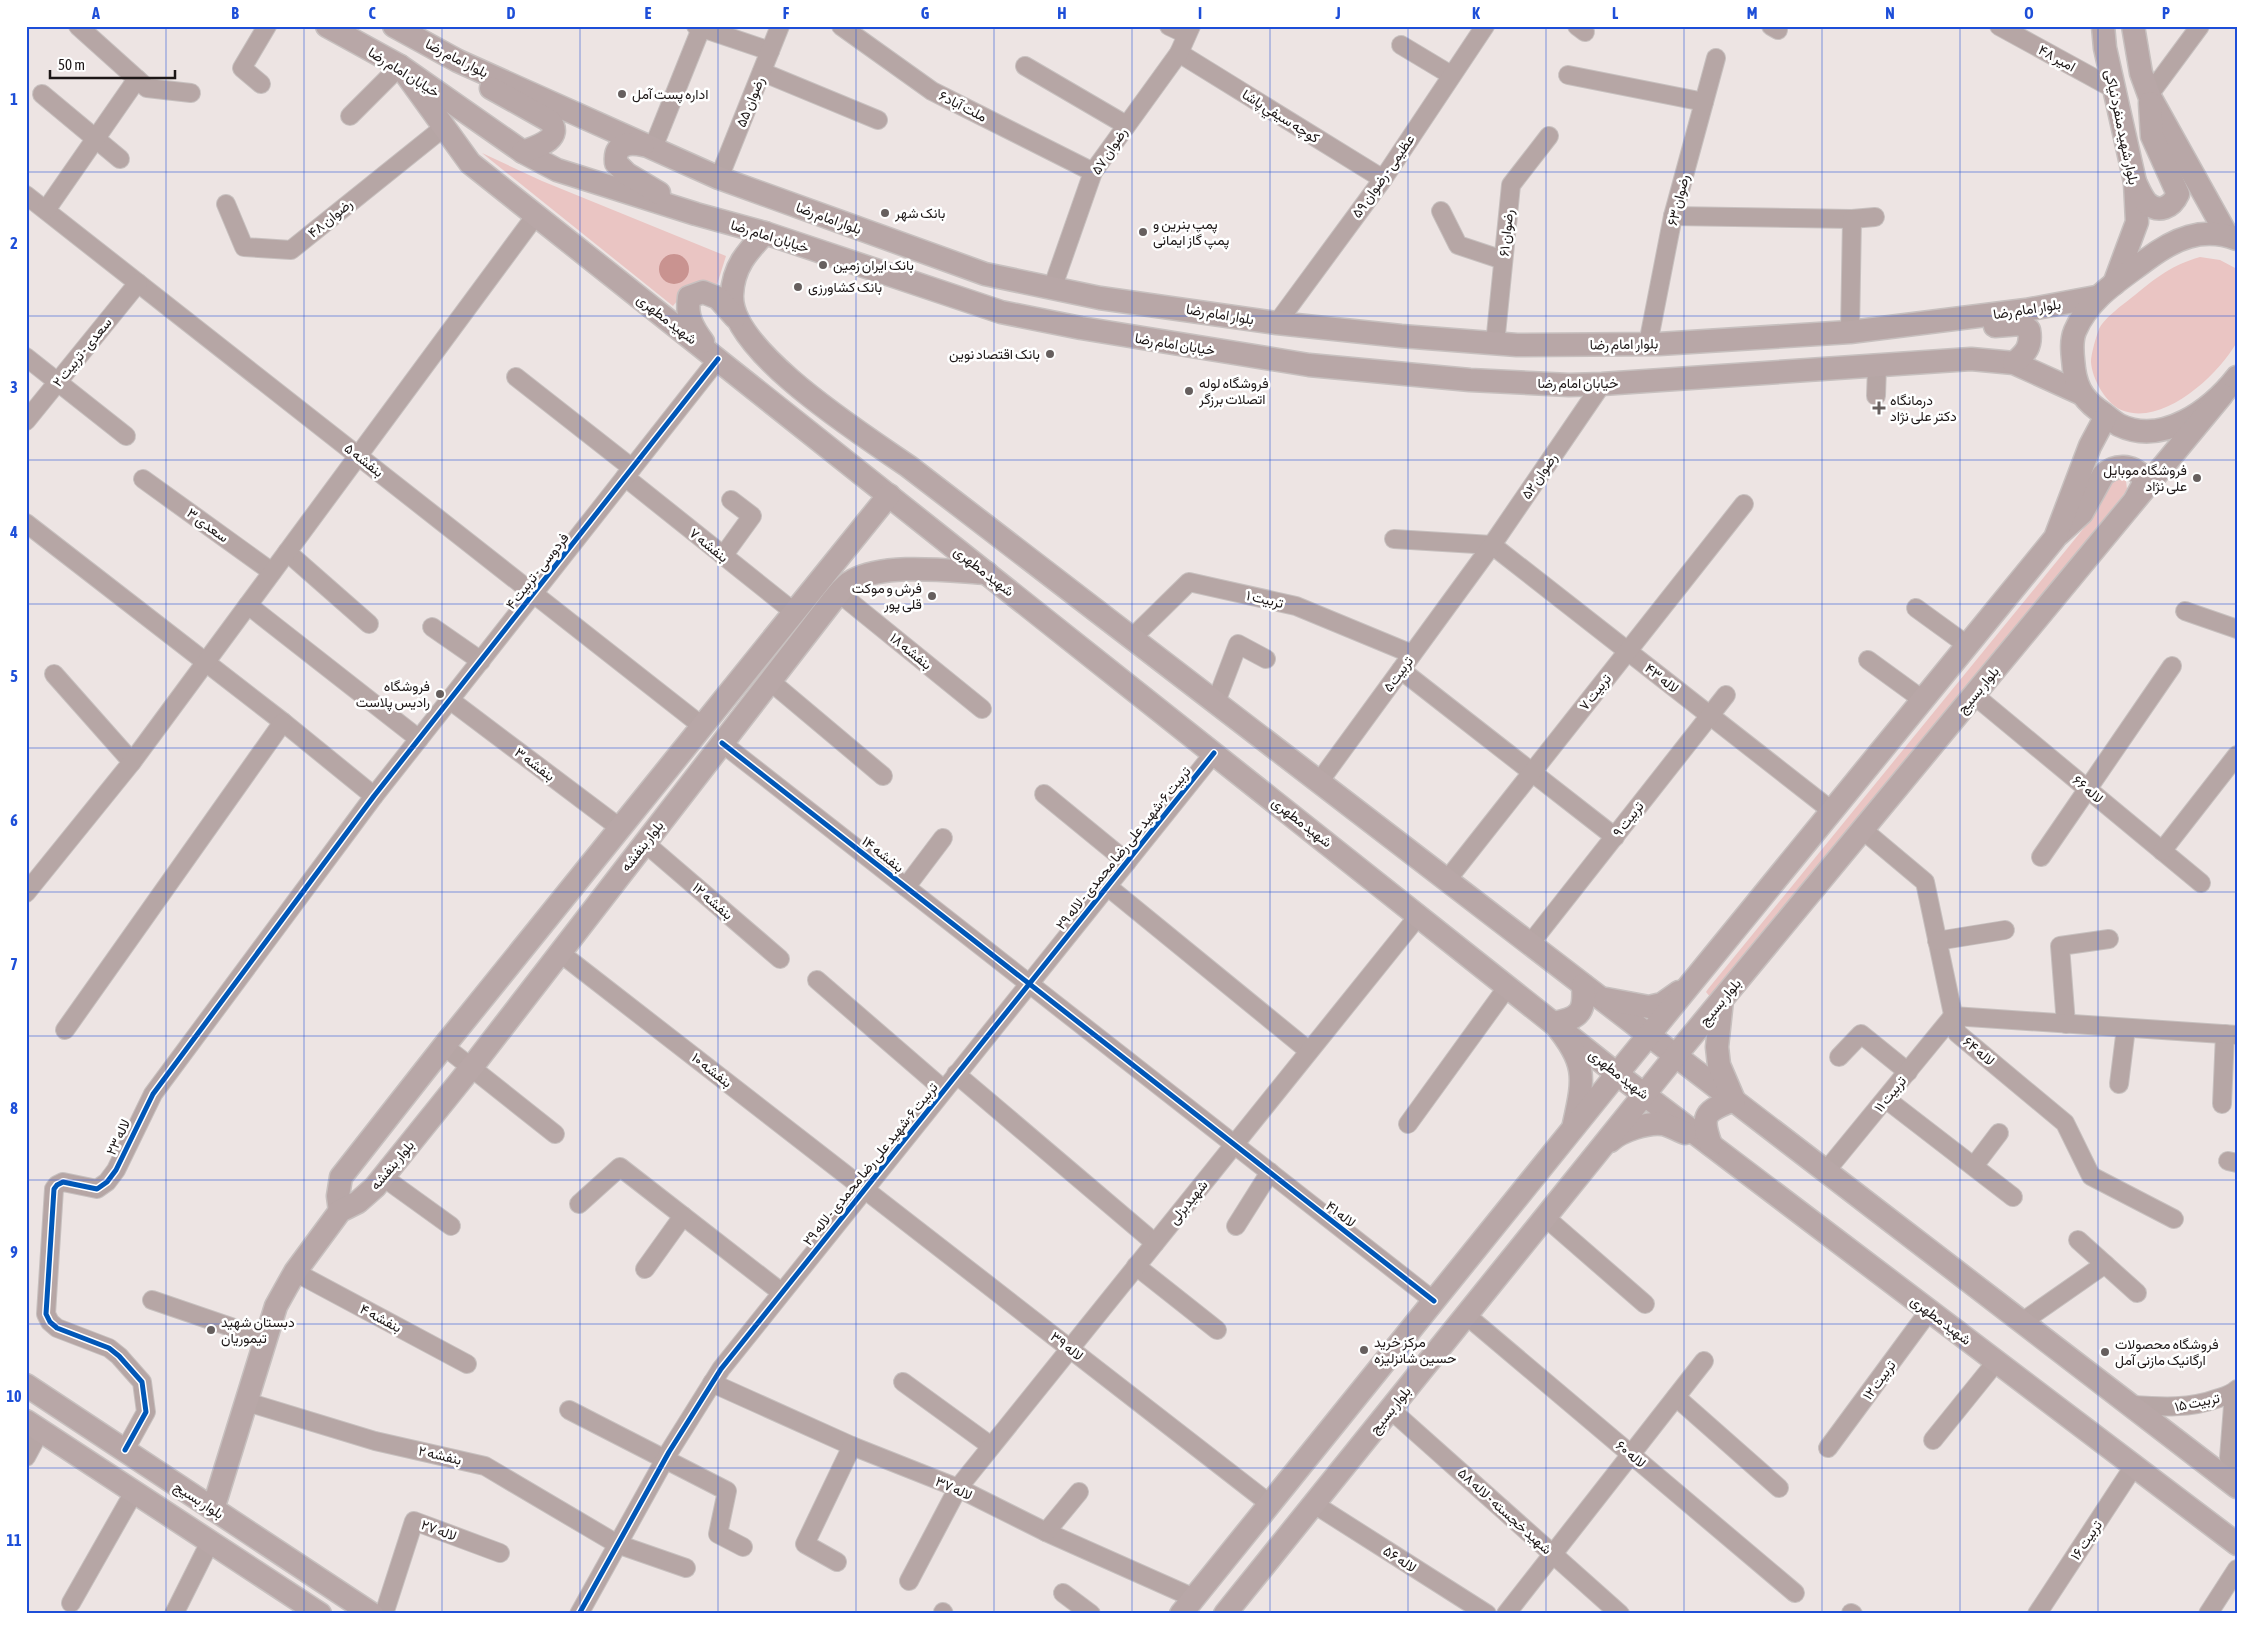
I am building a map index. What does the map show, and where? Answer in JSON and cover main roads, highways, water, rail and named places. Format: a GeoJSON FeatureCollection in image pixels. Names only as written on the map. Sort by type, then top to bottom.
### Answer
{"type":"FeatureCollection","features":[{"type":"Feature","properties":{"kind":"main road","name":"خیابان امام رضا"},"geometry":{"type":"LineString","coordinates":[[327,26],[400,66],[522,152],[557,170],[765,234],[1001,312],[1081,328],[1308,365],[1470,380],[1569,385],[1877,367],[1971,359],[2014,363],[2080,393],[2091,405],[2120,425],[2140,431],[2165,429],[2190,419],[2222,395]]}},
{"type":"Feature","properties":{"kind":"main road","name":"بلوار امام رضا"},"geometry":{"type":"LineString","coordinates":[[394,26],[458,61],[719,178],[984,274],[1100,298],[1278,323],[1495,344],[1648,344],[1850,332],[2026,310],[2105,291]]}},
{"type":"Feature","properties":{"kind":"main road","name":"بلوار شهید منفرد نیاکی"},"geometry":{"type":"LineString","coordinates":[[2103,26],[2105,48],[2135,182],[2137,222],[2105,291]]}},
{"type":"Feature","properties":{"kind":"main road"},"geometry":{"type":"LineString","coordinates":[[2134,26],[2141,73],[2149,95],[2232,237]]}},
{"type":"Feature","properties":{"kind":"main road"},"geometry":{"type":"LineString","coordinates":[[458,61],[480,81],[512,102],[550,121],[553,125],[554,133],[549,141],[522,152]]}},
{"type":"Feature","properties":{"kind":"main road","name":"شهید مطهری"},"geometry":{"type":"LineString","coordinates":[[400,66],[470,163],[1554,1022],[1617,1074],[2237,1544]]}},
{"type":"Feature","properties":{"kind":"main road"},"geometry":{"type":"LineString","coordinates":[[2135,182],[2147,203],[2158,209],[2168,208],[2174,203],[2178,194],[2152,136],[2149,95]]}},
{"type":"Feature","properties":{"kind":"main road"},"geometry":{"type":"LineString","coordinates":[[649,147],[633,143],[620,146],[616,151],[616,163],[627,174],[696,214]]}},
{"type":"Feature","properties":{"kind":"main road"},"geometry":{"type":"LineString","coordinates":[[2080,393],[2072,355],[2074,333],[2105,291],[2168,243],[2206,233],[2232,237]]}},
{"type":"Feature","properties":{"kind":"main road"},"geometry":{"type":"LineString","coordinates":[[736,317],[731,296],[736,273],[744,255],[765,234]]}},
{"type":"Feature","properties":{"kind":"main road"},"geometry":{"type":"LineString","coordinates":[[714,356],[689,322],[687,308],[689,297],[703,292],[718,298],[736,317],[752,342],[791,382],[908,466],[2237,1487]]}},
{"type":"Feature","properties":{"kind":"main road"},"geometry":{"type":"LineString","coordinates":[[1850,332],[1919,336],[2021,324],[2030,330],[2032,341],[2026,354],[2014,363]]}},
{"type":"Feature","properties":{"kind":"main road"},"geometry":{"type":"LineString","coordinates":[[2222,395],[2237,377]]}},
{"type":"Feature","properties":{"kind":"main road","name":"بلوار بسیج"},"geometry":{"type":"LineString","coordinates":[[1226,1613],[1644,1095],[2222,395]]}},
{"type":"Feature","properties":{"kind":"main road"},"geometry":{"type":"LineString","coordinates":[[2055,538],[2090,446],[2106,416]]}},
{"type":"Feature","properties":{"kind":"main road"},"geometry":{"type":"LineString","coordinates":[[1188,1606],[1617,1074],[1967,645],[2055,538],[2082,513],[2108,470],[2125,467],[2139,473],[2143,477],[2143,485],[2135,501]]}},
{"type":"Feature","properties":{"kind":"main road","name":"بلوار بنفشه"},"geometry":{"type":"LineString","coordinates":[[340,1211],[338,1196],[341,1177],[444,1046],[889,495]]}},
{"type":"Feature","properties":{"kind":"main road","name":"بلوار بنفشه"},"geometry":{"type":"LineString","coordinates":[[213,1509],[276,1306],[295,1272],[340,1211],[358,1202],[375,1187],[471,1067],[839,593],[851,581],[876,573],[899,569],[988,573]]}},
{"type":"Feature","properties":{"kind":"main road"},"geometry":{"type":"LineString","coordinates":[[1021,600],[1044,570]]}},
{"type":"Feature","properties":{"kind":"main road"},"geometry":{"type":"LineString","coordinates":[[1583,985],[1608,1000],[1649,1007],[1662,1004],[1692,982]]}},
{"type":"Feature","properties":{"kind":"main road"},"geometry":{"type":"LineString","coordinates":[[1692,982],[1691,992],[1699,1006],[1706,1008],[1722,1000]]}},
{"type":"Feature","properties":{"kind":"main road"},"geometry":{"type":"LineString","coordinates":[[1554,1022],[1570,1020],[1580,1013],[1584,1000],[1583,985]]}},
{"type":"Feature","properties":{"kind":"main road"},"geometry":{"type":"LineString","coordinates":[[1722,1000],[1717,1047],[1719,1065],[1734,1100]]}},
{"type":"Feature","properties":{"kind":"main road"},"geometry":{"type":"LineString","coordinates":[[1554,1022],[1572,1045],[1581,1067],[1580,1094],[1573,1129]]}},
{"type":"Feature","properties":{"kind":"main road"},"geometry":{"type":"LineString","coordinates":[[1711,1145],[1705,1129],[1707,1117],[1715,1107],[1734,1100]]}},
{"type":"Feature","properties":{"kind":"main road"},"geometry":{"type":"LineString","coordinates":[[1573,1129],[1588,1128],[1594,1134],[1598,1152],[1616,1136],[1652,1125],[1662,1124],[1711,1145]]}},
{"type":"Feature","properties":{"kind":"main road","name":"بلوار بسیج"},"geometry":{"type":"LineString","coordinates":[[26,1385],[372,1614]]}},
{"type":"Feature","properties":{"kind":"main road","name":"بلوار بسیج"},"geometry":{"type":"LineString","coordinates":[[33,1426],[320,1614]]}},
{"type":"Feature","properties":{"kind":"place","name":"اداره پست آمل"},"geometry":{"type":"Point","coordinates":[622,94]}},
{"type":"Feature","properties":{"kind":"place","name":"بانک شهر"},"geometry":{"type":"Point","coordinates":[885,213]}},
{"type":"Feature","properties":{"kind":"place","name":"پمپ بنرین و پمپ گاز ایمانی"},"geometry":{"type":"Point","coordinates":[1143,232]}},
{"type":"Feature","properties":{"kind":"place","name":"بانک ایران زمین"},"geometry":{"type":"Point","coordinates":[823,265]}},
{"type":"Feature","properties":{"kind":"place","name":"بانک کشاورزی"},"geometry":{"type":"Point","coordinates":[798,287]}},
{"type":"Feature","properties":{"kind":"place","name":"بانک اقتصاد نوین"},"geometry":{"type":"Point","coordinates":[1050,354]}},
{"type":"Feature","properties":{"kind":"place","name":"فروشگاه لوله اتصلات برزگر"},"geometry":{"type":"Point","coordinates":[1189,391]}},
{"type":"Feature","properties":{"kind":"place","name":"درمانگاه دکتر علی نژاد"},"geometry":{"type":"Point","coordinates":[1879,408]}},
{"type":"Feature","properties":{"kind":"place","name":"فروشگاه موبایل علی نژاد"},"geometry":{"type":"Point","coordinates":[2197,478]}},
{"type":"Feature","properties":{"kind":"place","name":"فرش و موکت قلی پور"},"geometry":{"type":"Point","coordinates":[932,596]}},
{"type":"Feature","properties":{"kind":"place","name":"فروشگاه رادیس پلاست"},"geometry":{"type":"Point","coordinates":[440,694]}},
{"type":"Feature","properties":{"kind":"place","name":"دبستان شهید تیموریان"},"geometry":{"type":"Point","coordinates":[211,1330]}},
{"type":"Feature","properties":{"kind":"place","name":"مرکز خرید حسین شانزلیزه"},"geometry":{"type":"Point","coordinates":[1364,1350]}},
{"type":"Feature","properties":{"kind":"place","name":"فروشگاه محصولات ارگانیک مازنی آمل"},"geometry":{"type":"Point","coordinates":[2105,1352]}}]}
